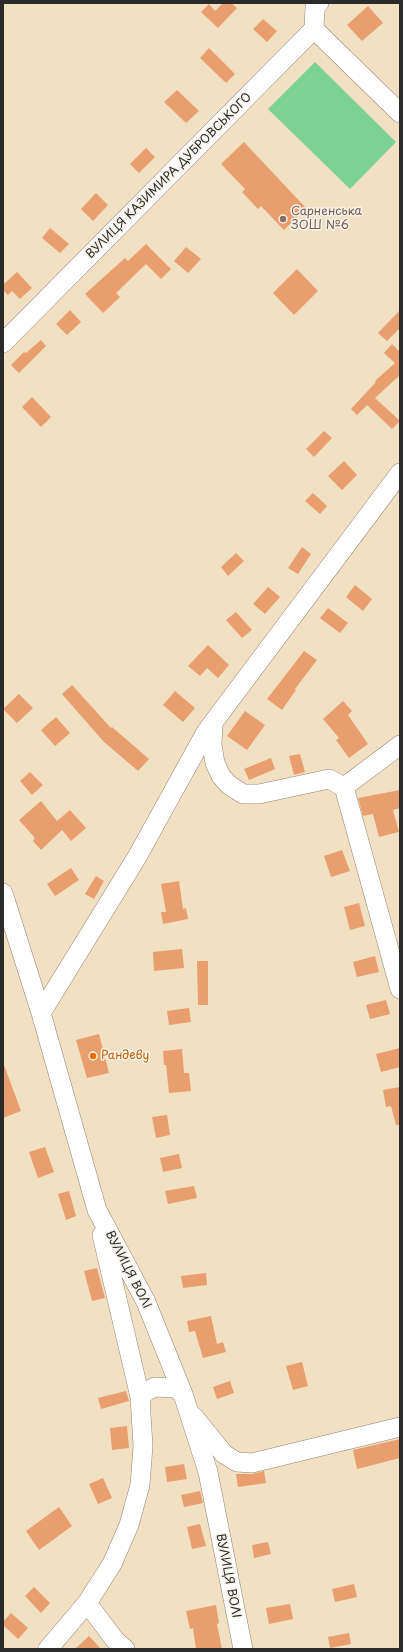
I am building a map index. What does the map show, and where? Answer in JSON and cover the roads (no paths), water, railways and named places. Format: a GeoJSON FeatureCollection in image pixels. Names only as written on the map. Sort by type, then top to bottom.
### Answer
{"type":"FeatureCollection","features":[{"type":"Feature","properties":{"kind":"street"},"geometry":{"type":"LineString","coordinates":[[315,4],[314,29],[400,113]]}},
{"type":"Feature","properties":{"kind":"street","name":"ВУЛИЦЯ КАЗИМИРА ДУБРОВСЬКОГО"},"geometry":{"type":"LineString","coordinates":[[3,343],[314,29]]}},
{"type":"Feature","properties":{"kind":"street"},"geometry":{"type":"LineString","coordinates":[[41,1013],[137,857],[206,732],[400,473]]}},
{"type":"Feature","properties":{"kind":"street"},"geometry":{"type":"LineString","coordinates":[[213,722],[212,745],[215,763],[221,776],[229,785],[243,794],[259,794],[329,780],[344,788],[400,988]]}},
{"type":"Feature","properties":{"kind":"street"},"geometry":{"type":"LineString","coordinates":[[344,788],[400,745]]}},
{"type":"Feature","properties":{"kind":"street","name":"ВУЛИЦЯ ВОЛІ"},"geometry":{"type":"LineString","coordinates":[[4,903],[41,1013],[97,1210],[146,1302],[186,1402],[208,1472],[243,1649]]}},
{"type":"Feature","properties":{"kind":"street"},"geometry":{"type":"LineString","coordinates":[[48,1649],[87,1603],[112,1564],[129,1525],[140,1485],[144,1446],[140,1397],[97,1210]]}},
{"type":"Feature","properties":{"kind":"street"},"geometry":{"type":"LineString","coordinates":[[140,1397],[155,1387],[176,1388],[224,1454],[237,1462],[252,1463],[400,1427]]}},
{"type":"Feature","properties":{"kind":"street"},"geometry":{"type":"LineString","coordinates":[[87,1603],[119,1646]]}},
{"type":"Feature","properties":{"kind":"place","name":"Сарненська ЗОШ №6"},"geometry":{"type":"Point","coordinates":[283,219]}},
{"type":"Feature","properties":{"kind":"place","name":"Рандеву"},"geometry":{"type":"Point","coordinates":[93,1056]}}]}
